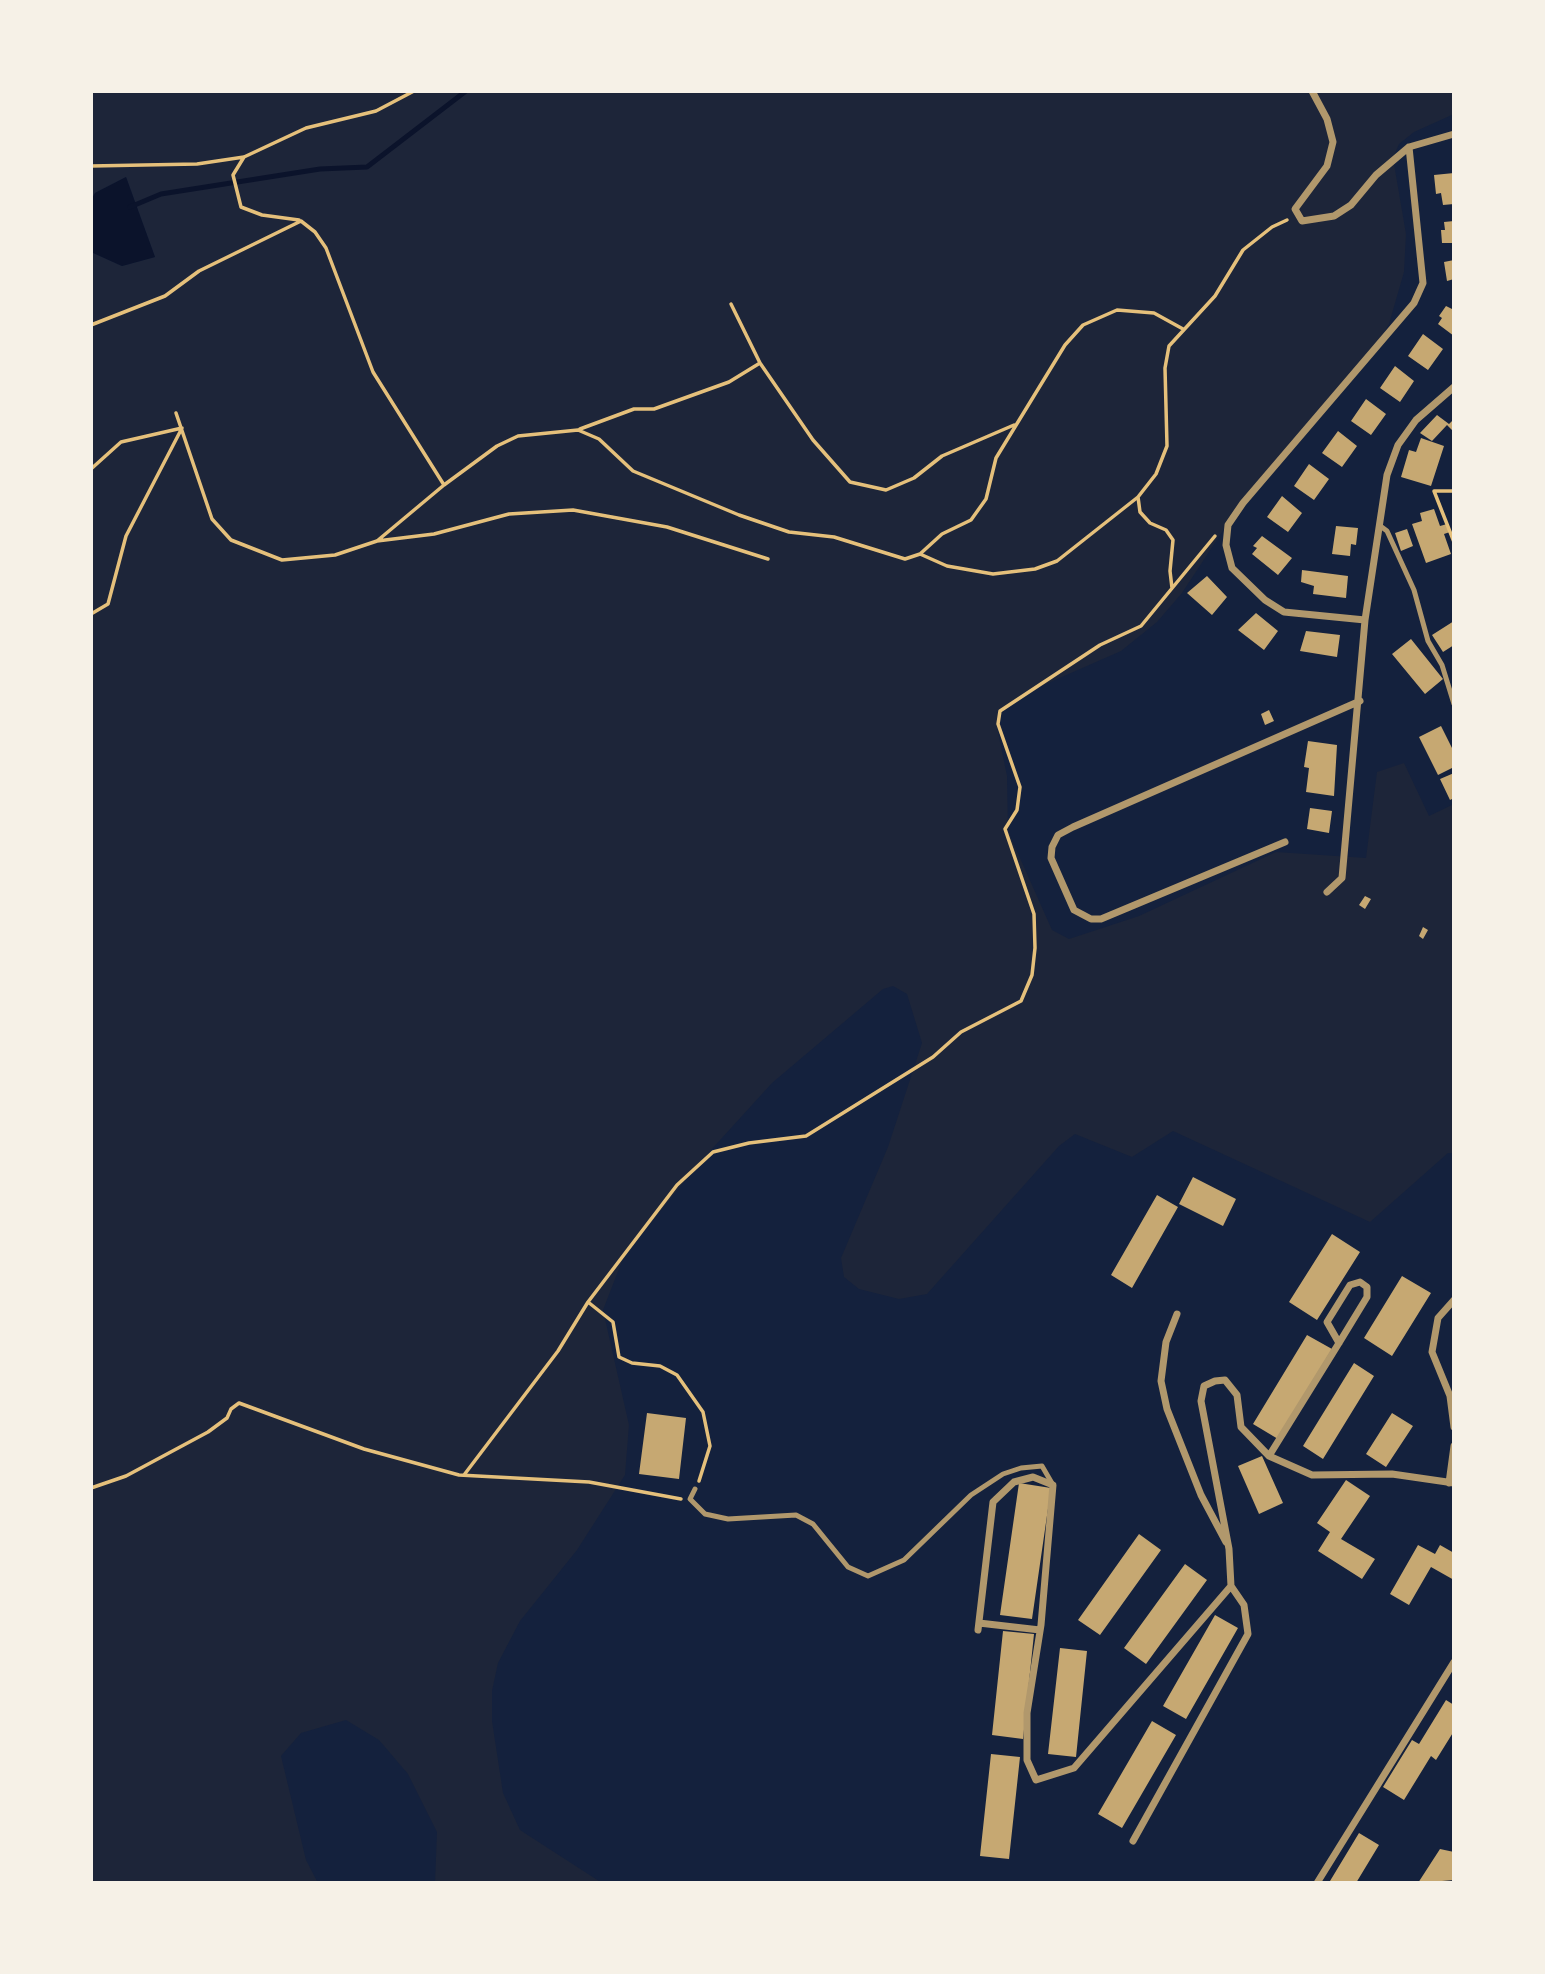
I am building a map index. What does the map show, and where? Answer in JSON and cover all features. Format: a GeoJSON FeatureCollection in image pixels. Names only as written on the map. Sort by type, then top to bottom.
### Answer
{"type":"FeatureCollection","features":[{"type":"Feature","properties":{"kind":"street"},"geometry":{"type":"LineString","coordinates":[[1312,91],[1327,119],[1333,142],[1327,166],[1295,209],[1302,221],[1334,216],[1352,205],[1376,175],[1409,148],[1454,134]]}},
{"type":"Feature","properties":{"kind":"street"},"geometry":{"type":"LineString","coordinates":[[1365,620],[1284,612],[1265,600],[1232,568],[1226,545],[1227,534],[1228,525],[1243,503],[1414,303],[1423,283],[1409,148]]}},
{"type":"Feature","properties":{"kind":"street"},"geometry":{"type":"LineString","coordinates":[[1327,892],[1342,878],[1360,701],[1365,620],[1387,475],[1398,445],[1416,420],[1454,387]]}},
{"type":"Feature","properties":{"kind":"street"},"geometry":{"type":"LineString","coordinates":[[1285,842],[1101,919],[1091,919],[1074,910],[1051,858],[1058,835],[1073,827],[1360,701]]}},
{"type":"Feature","properties":{"kind":"street"},"geometry":{"type":"LineString","coordinates":[[1269,1456],[1339,1343],[1367,1297],[1367,1287],[1360,1282],[1350,1285],[1327,1322],[1339,1343]]}},
{"type":"Feature","properties":{"kind":"street"},"geometry":{"type":"LineString","coordinates":[[1454,1300],[1438,1318],[1432,1352],[1450,1396],[1454,1427]]}},
{"type":"Feature","properties":{"kind":"street"},"geometry":{"type":"LineString","coordinates":[[1177,1314],[1161,1381],[1167,1409],[1201,1495],[1229,1549]]}},
{"type":"Feature","properties":{"kind":"street"},"geometry":{"type":"LineString","coordinates":[[1133,1841],[1248,1634],[1244,1605],[1231,1586],[1229,1549],[1201,1401],[1204,1386],[1225,1380],[1237,1395],[1241,1427],[1269,1456],[1312,1475],[1392,1474],[1452,1483],[1454,1446]]}},
{"type":"Feature","properties":{"kind":"street"},"geometry":{"type":"LineString","coordinates":[[1040,1630],[979,1626],[993,1502],[1014,1482],[1033,1477],[1053,1485],[1040,1630],[1027,1713],[1027,1760],[1036,1780],[1074,1768],[1231,1586]]}},
{"type":"Feature","properties":{"kind":"street"},"geometry":{"type":"LineString","coordinates":[[1317,1883],[1454,1662]]}},
{"type":"Feature","properties":{"kind":"lane"},"geometry":{"type":"LineString","coordinates":[[1379,525],[1387,531],[1414,590],[1428,641],[1442,665],[1454,704]]}},
{"type":"Feature","properties":{"kind":"lane"},"geometry":{"type":"LineString","coordinates":[[695,1489],[690,1499],[705,1514],[728,1519],[796,1515],[813,1524],[848,1567],[868,1576],[904,1560],[971,1494],[1003,1474],[1021,1468],[1042,1466],[1053,1485]]}},
{"type":"Feature","properties":{"kind":"path"},"geometry":{"type":"LineString","coordinates":[[91,166],[198,163],[244,158],[306,128],[376,111],[414,91]]}},
{"type":"Feature","properties":{"kind":"path"},"geometry":{"type":"LineString","coordinates":[[244,158],[233,175],[240,208],[262,215],[302,221],[315,232],[326,248],[373,372],[444,485]]}},
{"type":"Feature","properties":{"kind":"path"},"geometry":{"type":"LineString","coordinates":[[920,554],[947,566],[993,573],[1035,569],[1057,561],[1138,497],[1156,474],[1167,446],[1165,368],[1169,346],[1215,296],[1243,250],[1272,227],[1298,214]]}},
{"type":"Feature","properties":{"kind":"path"},"geometry":{"type":"LineString","coordinates":[[91,326],[165,296],[199,271],[302,221]]}},
{"type":"Feature","properties":{"kind":"path"},"geometry":{"type":"LineString","coordinates":[[731,304],[760,363],[813,440],[850,482],[886,489],[914,478],[942,456],[1016,424]]}},
{"type":"Feature","properties":{"kind":"path"},"geometry":{"type":"LineString","coordinates":[[578,430],[599,439],[633,471],[739,515],[789,532],[834,537],[905,559],[920,554],[942,534],[971,520],[986,499],[996,458],[1065,345],[1083,325],[1117,310],[1154,313],[1183,329]]}},
{"type":"Feature","properties":{"kind":"path"},"geometry":{"type":"LineString","coordinates":[[377,541],[444,485],[497,446],[518,436],[578,430],[634,409],[654,409],[729,382],[760,363]]}},
{"type":"Feature","properties":{"kind":"path"},"geometry":{"type":"LineString","coordinates":[[176,413],[212,519],[231,540],[282,560],[335,555],[377,541],[434,534],[509,514],[573,510],[667,527],[768,559]]}},
{"type":"Feature","properties":{"kind":"path"},"geometry":{"type":"LineString","coordinates":[[91,469],[121,442],[181,428]]}},
{"type":"Feature","properties":{"kind":"path"},"geometry":{"type":"LineString","coordinates":[[91,614],[108,604],[126,536],[181,428]]}},
{"type":"Feature","properties":{"kind":"path"},"geometry":{"type":"LineString","coordinates":[[1454,491],[1434,491],[1454,542]]}},
{"type":"Feature","properties":{"kind":"path"},"geometry":{"type":"LineString","coordinates":[[1138,497],[1140,512],[1150,523],[1166,530],[1173,540],[1170,572],[1172,588]]}},
{"type":"Feature","properties":{"kind":"path"},"geometry":{"type":"LineString","coordinates":[[464,1475],[558,1351],[588,1302],[677,1185],[713,1152],[749,1143],[806,1136],[933,1057],[961,1032],[1021,1001],[1032,975],[1035,948],[1034,914],[1005,830],[1017,810],[1020,787],[998,724],[1000,711],[1100,645],[1141,626],[1212,536],[1227,534]]}},
{"type":"Feature","properties":{"kind":"path"},"geometry":{"type":"LineString","coordinates":[[588,1302],[613,1322],[619,1357],[632,1363],[660,1366],[677,1375],[703,1412],[710,1446],[695,1489]]}},
{"type":"Feature","properties":{"kind":"path"},"geometry":{"type":"LineString","coordinates":[[91,1488],[126,1476],[208,1432],[227,1418],[231,1409],[239,1403],[364,1449],[464,1475],[589,1482],[673,1499],[690,1499]]}},
{"type":"Feature","properties":{"kind":"shaded area"},"geometry":{"type":"Polygon","coordinates":[[[91,91],[1454,91],[1454,114],[1414,132],[1399,144],[1393,158],[1406,234],[1404,272],[1389,324],[1367,363],[1243,500],[1182,593],[1157,622],[1121,651],[1021,695],[1000,711],[997,727],[1007,776],[1008,831],[1052,930],[1069,939],[1139,916],[1276,852],[1366,858],[1377,772],[1404,763],[1429,816],[1454,804],[1454,1153],[1448,1153],[1370,1222],[1173,1131],[1132,1157],[1075,1134],[1059,1146],[927,1294],[899,1299],[859,1289],[844,1277],[841,1258],[888,1147],[922,1043],[907,994],[893,986],[883,989],[772,1083],[701,1161],[624,1256],[603,1310],[629,1425],[625,1475],[577,1550],[520,1621],[498,1663],[492,1691],[492,1721],[503,1793],[520,1830],[602,1883],[435,1883],[437,1832],[408,1774],[379,1740],[346,1720],[301,1733],[281,1756],[306,1860],[318,1883],[91,1883],[91,252],[122,266],[155,257],[126,177],[95,193],[91,200],[91,91]]]}},
{"type":"Feature","properties":{"kind":"shaded area"},"geometry":{"type":"Polygon","coordinates":[[[126,177],[155,257],[122,266],[91,252],[91,200],[95,193],[126,177]]]}},
{"type":"Feature","properties":{"kind":"building"},"geometry":{"type":"Polygon","coordinates":[[[1454,173],[1454,204],[1443,205],[1441,193],[1436,194],[1434,175],[1454,173]]]}},
{"type":"Feature","properties":{"kind":"building"},"geometry":{"type":"Polygon","coordinates":[[[1454,221],[1454,243],[1442,243],[1441,230],[1445,230],[1444,222],[1454,221]]]}},
{"type":"Feature","properties":{"kind":"building"},"geometry":{"type":"Polygon","coordinates":[[[1454,260],[1454,279],[1447,281],[1444,262],[1454,260]]]}},
{"type":"Feature","properties":{"kind":"building"},"geometry":{"type":"Polygon","coordinates":[[[1446,306],[1454,310],[1454,336],[1438,324],[1442,318],[1439,316],[1446,306]]]}},
{"type":"Feature","properties":{"kind":"building"},"geometry":{"type":"Polygon","coordinates":[[[1423,334],[1443,349],[1428,370],[1408,356],[1423,334]]]}},
{"type":"Feature","properties":{"kind":"building"},"geometry":{"type":"Polygon","coordinates":[[[1395,366],[1414,381],[1400,402],[1380,388],[1395,366]]]}},
{"type":"Feature","properties":{"kind":"building"},"geometry":{"type":"Polygon","coordinates":[[[1366,399],[1386,414],[1371,435],[1351,421],[1366,399]]]}},
{"type":"Feature","properties":{"kind":"building"},"geometry":{"type":"Polygon","coordinates":[[[1437,415],[1449,424],[1454,419],[1454,432],[1447,425],[1432,441],[1420,433],[1437,415]]]}},
{"type":"Feature","properties":{"kind":"building"},"geometry":{"type":"Polygon","coordinates":[[[1338,431],[1357,446],[1342,467],[1322,453],[1338,431]]]}},
{"type":"Feature","properties":{"kind":"building"},"geometry":{"type":"Polygon","coordinates":[[[1421,438],[1444,446],[1431,486],[1401,477],[1409,450],[1416,452],[1421,438]]]}},
{"type":"Feature","properties":{"kind":"building"},"geometry":{"type":"Polygon","coordinates":[[[1309,464],[1329,479],[1314,500],[1294,486],[1309,464]]]}},
{"type":"Feature","properties":{"kind":"building"},"geometry":{"type":"Polygon","coordinates":[[[1282,496],[1302,513],[1288,532],[1267,517],[1282,496]]]}},
{"type":"Feature","properties":{"kind":"building"},"geometry":{"type":"Polygon","coordinates":[[[1434,509],[1440,526],[1447,524],[1450,532],[1444,534],[1451,554],[1426,563],[1412,524],[1422,521],[1420,513],[1434,509]]]}},
{"type":"Feature","properties":{"kind":"building"},"geometry":{"type":"Polygon","coordinates":[[[1336,526],[1358,528],[1356,545],[1351,544],[1350,556],[1332,554],[1336,526]]]}},
{"type":"Feature","properties":{"kind":"building"},"geometry":{"type":"Polygon","coordinates":[[[1407,529],[1413,546],[1401,551],[1395,533],[1407,529]]]}},
{"type":"Feature","properties":{"kind":"building"},"geometry":{"type":"Polygon","coordinates":[[[1262,536],[1292,558],[1278,575],[1252,554],[1257,548],[1253,546],[1262,536]]]}},
{"type":"Feature","properties":{"kind":"building"},"geometry":{"type":"Polygon","coordinates":[[[1302,570],[1348,576],[1346,598],[1313,594],[1314,586],[1301,582],[1302,570]]]}},
{"type":"Feature","properties":{"kind":"building"},"geometry":{"type":"Polygon","coordinates":[[[1207,576],[1227,597],[1212,615],[1187,593],[1207,576]]]}},
{"type":"Feature","properties":{"kind":"building"},"geometry":{"type":"Polygon","coordinates":[[[1256,613],[1278,631],[1264,650],[1238,630],[1256,613]]]}},
{"type":"Feature","properties":{"kind":"building"},"geometry":{"type":"Polygon","coordinates":[[[1454,621],[1454,645],[1443,652],[1432,635],[1454,621]]]}},
{"type":"Feature","properties":{"kind":"building"},"geometry":{"type":"Polygon","coordinates":[[[1306,631],[1340,635],[1337,657],[1300,651],[1306,631]]]}},
{"type":"Feature","properties":{"kind":"building"},"geometry":{"type":"Polygon","coordinates":[[[1411,639],[1443,679],[1425,694],[1392,654],[1411,639]]]}},
{"type":"Feature","properties":{"kind":"building"},"geometry":{"type":"Polygon","coordinates":[[[1269,710],[1274,721],[1265,725],[1261,714],[1269,710]]]}},
{"type":"Feature","properties":{"kind":"building"},"geometry":{"type":"Polygon","coordinates":[[[1441,726],[1454,752],[1454,767],[1438,775],[1419,737],[1441,726]]]}},
{"type":"Feature","properties":{"kind":"building"},"geometry":{"type":"Polygon","coordinates":[[[1308,741],[1337,745],[1334,796],[1306,792],[1309,768],[1304,767],[1308,741]]]}},
{"type":"Feature","properties":{"kind":"building"},"geometry":{"type":"Polygon","coordinates":[[[1454,773],[1454,798],[1450,800],[1440,779],[1454,773]]]}},
{"type":"Feature","properties":{"kind":"building"},"geometry":{"type":"Polygon","coordinates":[[[1310,808],[1332,811],[1329,833],[1307,829],[1310,808]]]}},
{"type":"Feature","properties":{"kind":"building"},"geometry":{"type":"Polygon","coordinates":[[[1365,896],[1371,899],[1365,909],[1359,905],[1365,896]]]}},
{"type":"Feature","properties":{"kind":"building"},"geometry":{"type":"Polygon","coordinates":[[[1423,927],[1428,930],[1423,939],[1419,936],[1423,927]]]}},
{"type":"Feature","properties":{"kind":"building"},"geometry":{"type":"Polygon","coordinates":[[[1193,1177],[1236,1199],[1223,1226],[1179,1204],[1193,1177]]]}},
{"type":"Feature","properties":{"kind":"building"},"geometry":{"type":"Polygon","coordinates":[[[1157,1195],[1178,1207],[1132,1288],[1111,1275],[1157,1195]]]}},
{"type":"Feature","properties":{"kind":"building"},"geometry":{"type":"Polygon","coordinates":[[[1332,1234],[1360,1252],[1317,1320],[1289,1302],[1332,1234]]]}},
{"type":"Feature","properties":{"kind":"building"},"geometry":{"type":"Polygon","coordinates":[[[1402,1276],[1431,1293],[1392,1356],[1364,1338],[1402,1276]]]}},
{"type":"Feature","properties":{"kind":"building"},"geometry":{"type":"Polygon","coordinates":[[[1307,1335],[1332,1349],[1278,1439],[1253,1424],[1307,1335]]]}},
{"type":"Feature","properties":{"kind":"building"},"geometry":{"type":"Polygon","coordinates":[[[1354,1363],[1374,1376],[1323,1459],[1303,1446],[1354,1363]]]}},
{"type":"Feature","properties":{"kind":"building"},"geometry":{"type":"Polygon","coordinates":[[[647,1413],[686,1418],[679,1479],[639,1474],[647,1413]]]}},
{"type":"Feature","properties":{"kind":"building"},"geometry":{"type":"Polygon","coordinates":[[[1392,1413],[1413,1426],[1386,1467],[1366,1454],[1392,1413]]]}},
{"type":"Feature","properties":{"kind":"building"},"geometry":{"type":"Polygon","coordinates":[[[1262,1456],[1283,1503],[1259,1514],[1238,1466],[1262,1456]]]}},
{"type":"Feature","properties":{"kind":"building"},"geometry":{"type":"Polygon","coordinates":[[[1346,1480],[1370,1496],[1341,1539],[1375,1559],[1362,1579],[1318,1551],[1330,1532],[1317,1523],[1346,1480]]]}},
{"type":"Feature","properties":{"kind":"building"},"geometry":{"type":"Polygon","coordinates":[[[1019,1483],[1051,1488],[1032,1619],[1000,1615],[1019,1483]]]}},
{"type":"Feature","properties":{"kind":"building"},"geometry":{"type":"Polygon","coordinates":[[[1139,1534],[1161,1550],[1100,1635],[1078,1620],[1139,1534]]]}},
{"type":"Feature","properties":{"kind":"building"},"geometry":{"type":"Polygon","coordinates":[[[1418,1545],[1435,1554],[1440,1545],[1454,1553],[1454,1580],[1431,1567],[1409,1605],[1390,1594],[1418,1545]]]}},
{"type":"Feature","properties":{"kind":"building"},"geometry":{"type":"Polygon","coordinates":[[[1185,1564],[1207,1580],[1146,1664],[1124,1648],[1185,1564]]]}},
{"type":"Feature","properties":{"kind":"building"},"geometry":{"type":"Polygon","coordinates":[[[1215,1615],[1238,1628],[1186,1719],[1163,1706],[1215,1615]]]}},
{"type":"Feature","properties":{"kind":"building"},"geometry":{"type":"Polygon","coordinates":[[[1003,1631],[1034,1634],[1023,1739],[992,1735],[1003,1631]]]}},
{"type":"Feature","properties":{"kind":"building"},"geometry":{"type":"Polygon","coordinates":[[[1060,1648],[1087,1651],[1076,1757],[1048,1754],[1060,1648]]]}},
{"type":"Feature","properties":{"kind":"building"},"geometry":{"type":"Polygon","coordinates":[[[1446,1700],[1454,1705],[1454,1731],[1436,1760],[1431,1756],[1404,1800],[1383,1787],[1412,1740],[1419,1744],[1446,1700]]]}},
{"type":"Feature","properties":{"kind":"building"},"geometry":{"type":"Polygon","coordinates":[[[1152,1721],[1176,1735],[1122,1828],[1098,1814],[1152,1721]]]}},
{"type":"Feature","properties":{"kind":"building"},"geometry":{"type":"Polygon","coordinates":[[[991,1754],[1020,1757],[1009,1859],[980,1856],[991,1754]]]}},
{"type":"Feature","properties":{"kind":"building"},"geometry":{"type":"Polygon","coordinates":[[[1359,1833],[1379,1845],[1356,1883],[1333,1883],[1330,1881],[1359,1833]]]}},
{"type":"Feature","properties":{"kind":"building"},"geometry":{"type":"Polygon","coordinates":[[[1440,1849],[1454,1852],[1454,1880],[1418,1883],[1440,1849]]]}},
{"type":"Feature","properties":{"kind":"waterway"},"geometry":{"type":"LineString","coordinates":[[130,207],[161,194],[320,169],[367,167],[466,91]]}}]}
